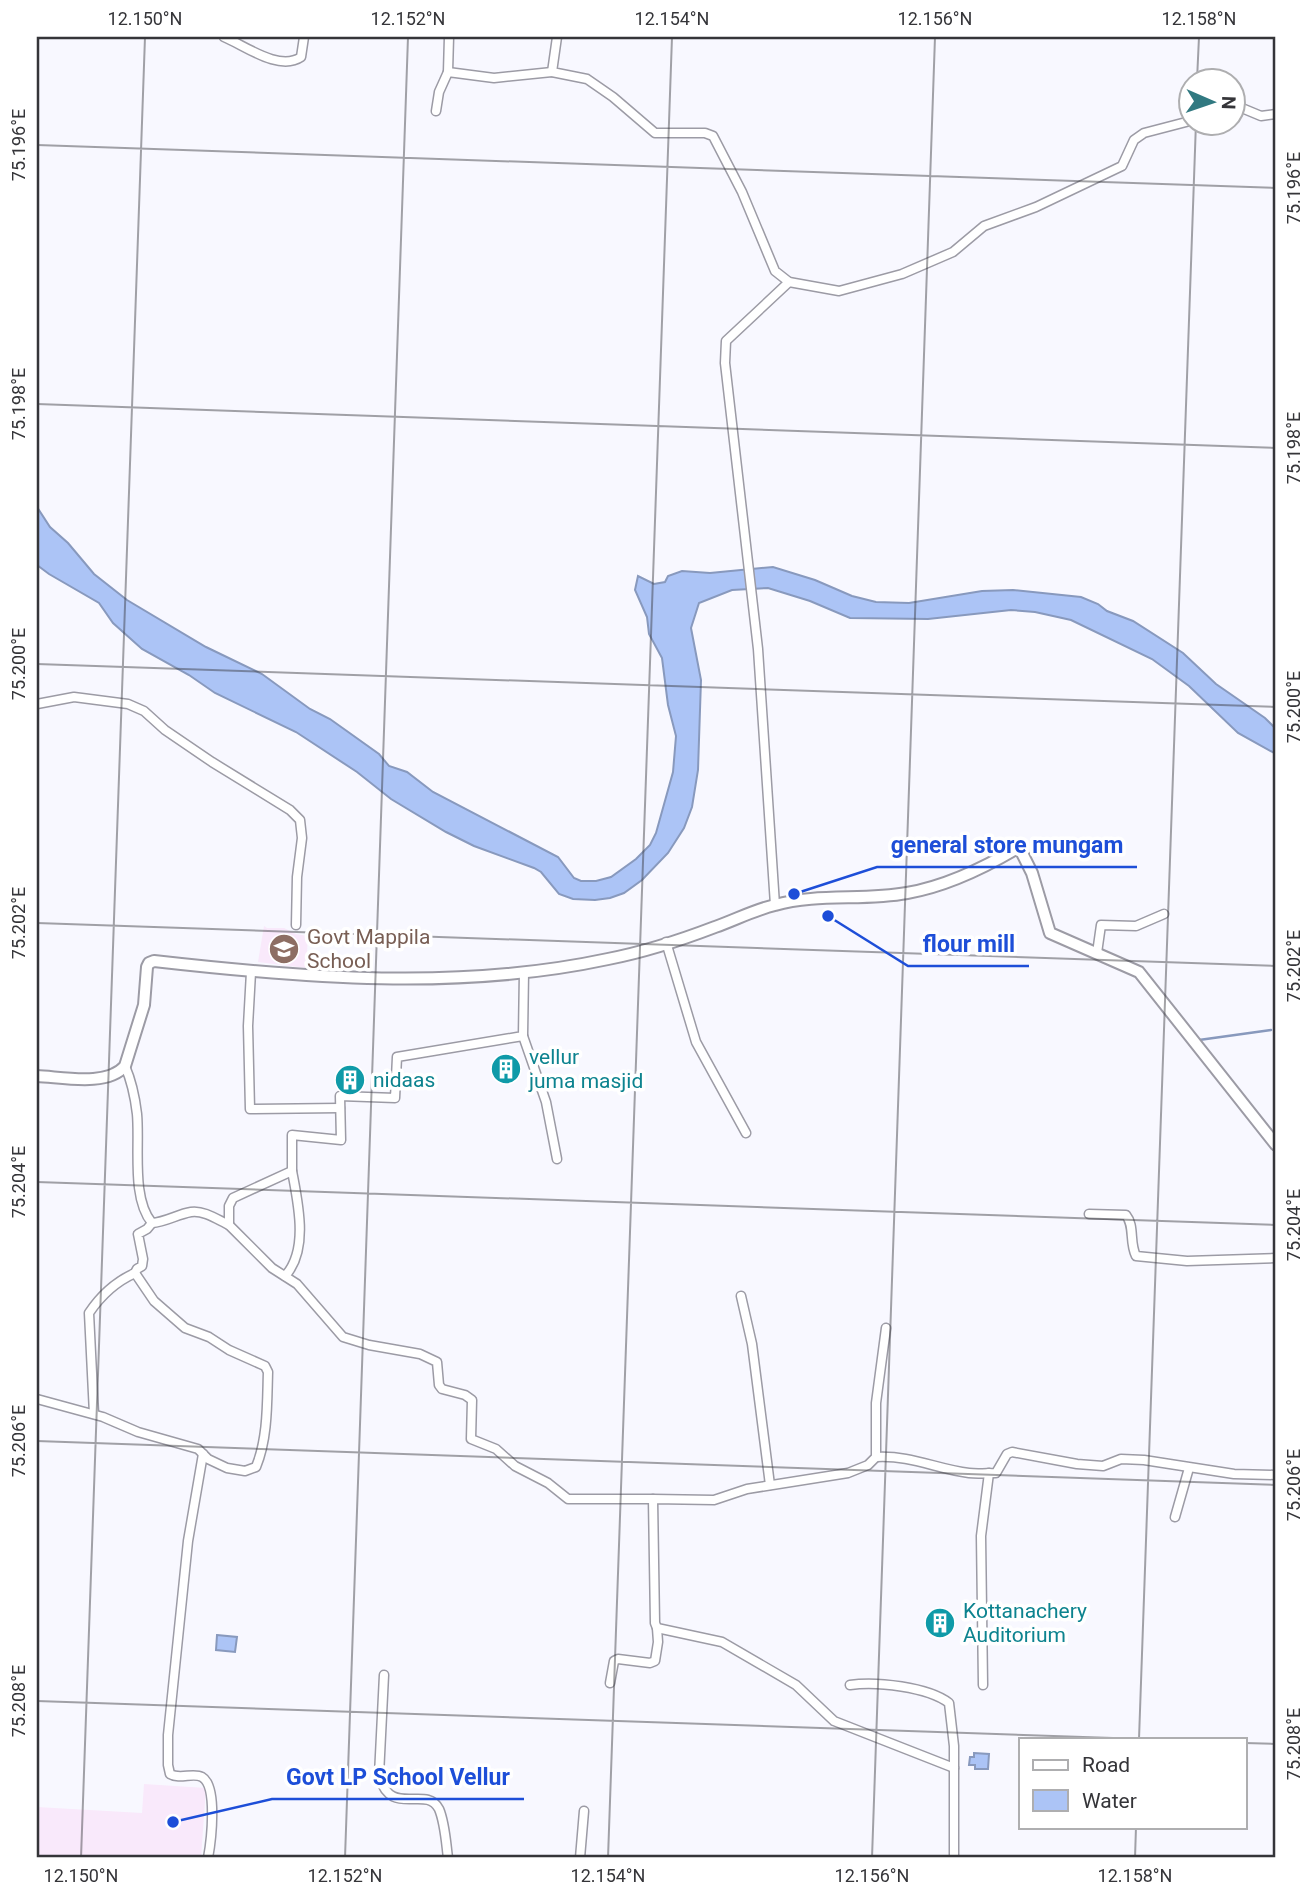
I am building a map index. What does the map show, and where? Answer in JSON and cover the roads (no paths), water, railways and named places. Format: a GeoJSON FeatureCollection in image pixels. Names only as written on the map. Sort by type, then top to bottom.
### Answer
{"type":"FeatureCollection","features":[{"type":"Feature","properties":{"kind":"main road"},"geometry":{"type":"LineString","coordinates":[[37,1076],[91,1078],[119,1072],[125,1066],[144,1005],[145,976],[149,963],[154,961],[251,972],[409,980],[524,972],[609,959],[666,943],[775,905],[906,893],[955,880],[1019,848],[1032,873],[1051,933],[1139,972],[1276,1146]]}},
{"type":"Feature","properties":{"kind":"street"},"geometry":{"type":"LineString","coordinates":[[224,37],[252,53],[293,62],[301,57],[304,37]]}},
{"type":"Feature","properties":{"kind":"street"},"geometry":{"type":"LineString","coordinates":[[436,111],[439,92],[448,72],[449,37]]}},
{"type":"Feature","properties":{"kind":"street"},"geometry":{"type":"LineString","coordinates":[[552,72],[557,37]]}},
{"type":"Feature","properties":{"kind":"street"},"geometry":{"type":"LineString","coordinates":[[448,72],[494,78],[552,72],[587,79],[655,133],[705,132],[713,136],[742,192],[775,271],[789,282],[839,291],[902,274],[953,252],[984,226],[1036,207],[1122,166],[1134,140],[1144,133],[1176,125]]}},
{"type":"Feature","properties":{"kind":"street"},"geometry":{"type":"LineString","coordinates":[[1246,110],[1261,116],[1276,114]]}},
{"type":"Feature","properties":{"kind":"street"},"geometry":{"type":"LineString","coordinates":[[775,905],[758,649],[727,389],[725,347],[731,336],[789,282]]}},
{"type":"Feature","properties":{"kind":"street"},"geometry":{"type":"LineString","coordinates":[[37,704],[74,697],[128,704],[144,711],[165,730],[212,762],[290,810],[300,820],[302,838],[297,877],[296,925]]}},
{"type":"Feature","properties":{"kind":"street"},"geometry":{"type":"LineString","coordinates":[[1097,953],[1101,925],[1136,926],[1164,914]]}},
{"type":"Feature","properties":{"kind":"street"},"geometry":{"type":"LineString","coordinates":[[666,943],[696,1042],[746,1133]]}},
{"type":"Feature","properties":{"kind":"street"},"geometry":{"type":"LineString","coordinates":[[251,972],[248,1026],[250,1108],[340,1108]]}},
{"type":"Feature","properties":{"kind":"street"},"geometry":{"type":"LineString","coordinates":[[524,972],[523,1036],[546,1102],[557,1159]]}},
{"type":"Feature","properties":{"kind":"street"},"geometry":{"type":"LineString","coordinates":[[285,1276],[291,1269],[299,1241],[292,1171],[292,1135],[341,1140],[340,1096],[395,1098],[397,1057],[523,1036]]}},
{"type":"Feature","properties":{"kind":"street"},"geometry":{"type":"LineString","coordinates":[[125,1066],[132,1082],[137,1115],[141,1201],[152,1223]]}},
{"type":"Feature","properties":{"kind":"street"},"geometry":{"type":"LineString","coordinates":[[229,1225],[229,1206],[233,1198],[292,1171]]}},
{"type":"Feature","properties":{"kind":"street"},"geometry":{"type":"LineString","coordinates":[[94,1414],[89,1313],[94,1304],[119,1280],[135,1273],[142,1266],[138,1234],[152,1223],[192,1211],[201,1212],[229,1225],[272,1268],[297,1284],[342,1338],[421,1354],[437,1362],[439,1385],[442,1389],[466,1395],[472,1400],[471,1439],[496,1449],[515,1466],[548,1483],[568,1499],[714,1500],[747,1489],[848,1473],[868,1465],[876,1457],[912,1458],[971,1474],[996,1473],[1004,1458],[1012,1452],[1077,1464],[1103,1466],[1121,1459],[1144,1460],[1234,1474],[1276,1475]]}},
{"type":"Feature","properties":{"kind":"street"},"geometry":{"type":"LineString","coordinates":[[1089,1214],[1126,1214],[1131,1221],[1132,1248],[1136,1256],[1187,1261],[1276,1258]]}},
{"type":"Feature","properties":{"kind":"street"},"geometry":{"type":"LineString","coordinates":[[37,1399],[94,1414],[138,1432],[198,1449],[208,1459],[227,1468],[245,1471],[256,1467],[261,1457],[264,1433],[268,1372],[265,1366],[229,1350],[209,1337],[185,1328],[154,1301],[135,1273]]}},
{"type":"Feature","properties":{"kind":"street"},"geometry":{"type":"LineString","coordinates":[[741,1296],[752,1344],[770,1485]]}},
{"type":"Feature","properties":{"kind":"street"},"geometry":{"type":"LineString","coordinates":[[876,1457],[876,1403],[886,1328]]}},
{"type":"Feature","properties":{"kind":"street"},"geometry":{"type":"LineString","coordinates":[[203,1454],[187,1552],[168,1735],[168,1765],[170,1774],[175,1777],[200,1775],[212,1790],[208,1858]]}},
{"type":"Feature","properties":{"kind":"street"},"geometry":{"type":"LineString","coordinates":[[1175,1517],[1189,1468]]}},
{"type":"Feature","properties":{"kind":"street"},"geometry":{"type":"LineString","coordinates":[[983,1685],[981,1536],[989,1473]]}},
{"type":"Feature","properties":{"kind":"street"},"geometry":{"type":"LineString","coordinates":[[610,1683],[614,1661],[618,1659],[650,1663],[655,1661],[658,1642],[655,1623],[653,1499]]}},
{"type":"Feature","properties":{"kind":"street"},"geometry":{"type":"LineString","coordinates":[[657,1628],[722,1642],[796,1685],[834,1721],[954,1768]]}},
{"type":"Feature","properties":{"kind":"street"},"geometry":{"type":"LineString","coordinates":[[384,1675],[379,1775],[383,1789],[393,1797],[430,1800],[438,1807],[448,1858]]}},
{"type":"Feature","properties":{"kind":"street"},"geometry":{"type":"LineString","coordinates":[[849,1685],[862,1683],[903,1688],[938,1695],[949,1703],[954,1746],[954,1858]]}},
{"type":"Feature","properties":{"kind":"street"},"geometry":{"type":"LineString","coordinates":[[580,1858],[584,1811]]}},
{"type":"Feature","properties":{"kind":"water"},"geometry":{"type":"Polygon","coordinates":[[[37,507],[50,527],[68,543],[94,574],[127,600],[206,647],[262,674],[379,754],[389,766],[407,772],[433,792],[558,857],[574,878],[581,881],[611,877],[650,845],[656,833],[673,772],[676,736],[668,705],[662,658],[649,634],[647,617],[635,590],[638,576],[654,584],[665,582],[668,576],[682,571],[710,573],[773,567],[876,602],[909,603],[982,591],[1013,590],[1081,597],[1133,621],[1183,653],[1216,684],[1265,718],[1276,729],[1276,754],[1238,733],[1189,686],[1152,659],[1071,620],[1011,610],[928,619],[850,618],[810,601],[768,588],[732,590],[699,603],[691,628],[701,680],[698,770],[692,807],[684,828],[668,853],[642,880],[624,893],[595,900],[573,899],[559,894],[541,872],[446,832],[391,799],[357,772],[296,732],[215,693],[142,649],[113,623],[99,603],[37,565],[37,507]]]}},
{"type":"Feature","properties":{"kind":"water"},"geometry":{"type":"Polygon","coordinates":[[[217,1635],[237,1637],[235,1652],[216,1650],[217,1635]]]}},
{"type":"Feature","properties":{"kind":"water"},"geometry":{"type":"Polygon","coordinates":[[[974,1753],[989,1754],[988,1769],[975,1769],[975,1765],[969,1765],[970,1757],[974,1757],[974,1753]]]}},
{"type":"Feature","properties":{"kind":"waterway"},"geometry":{"type":"LineString","coordinates":[[1199,1040],[1271,1030]]}},
{"type":"Feature","properties":{"kind":"place","name":"general store mungam"},"geometry":{"type":"Point","coordinates":[794,894]}},
{"type":"Feature","properties":{"kind":"place","name":"flour mill"},"geometry":{"type":"Point","coordinates":[828,916]}},
{"type":"Feature","properties":{"kind":"place","name":"Govt Mappila School"},"geometry":{"type":"Point","coordinates":[284,949]}},
{"type":"Feature","properties":{"kind":"place","name":"vellur juma masjid"},"geometry":{"type":"Point","coordinates":[506,1069]}},
{"type":"Feature","properties":{"kind":"place","name":"nidaas"},"geometry":{"type":"Point","coordinates":[350,1080]}},
{"type":"Feature","properties":{"kind":"place","name":"Kottanachery Auditorium"},"geometry":{"type":"Point","coordinates":[940,1623]}},
{"type":"Feature","properties":{"kind":"place","name":"Govt LP School Vellur"},"geometry":{"type":"Point","coordinates":[173,1822]}}]}
